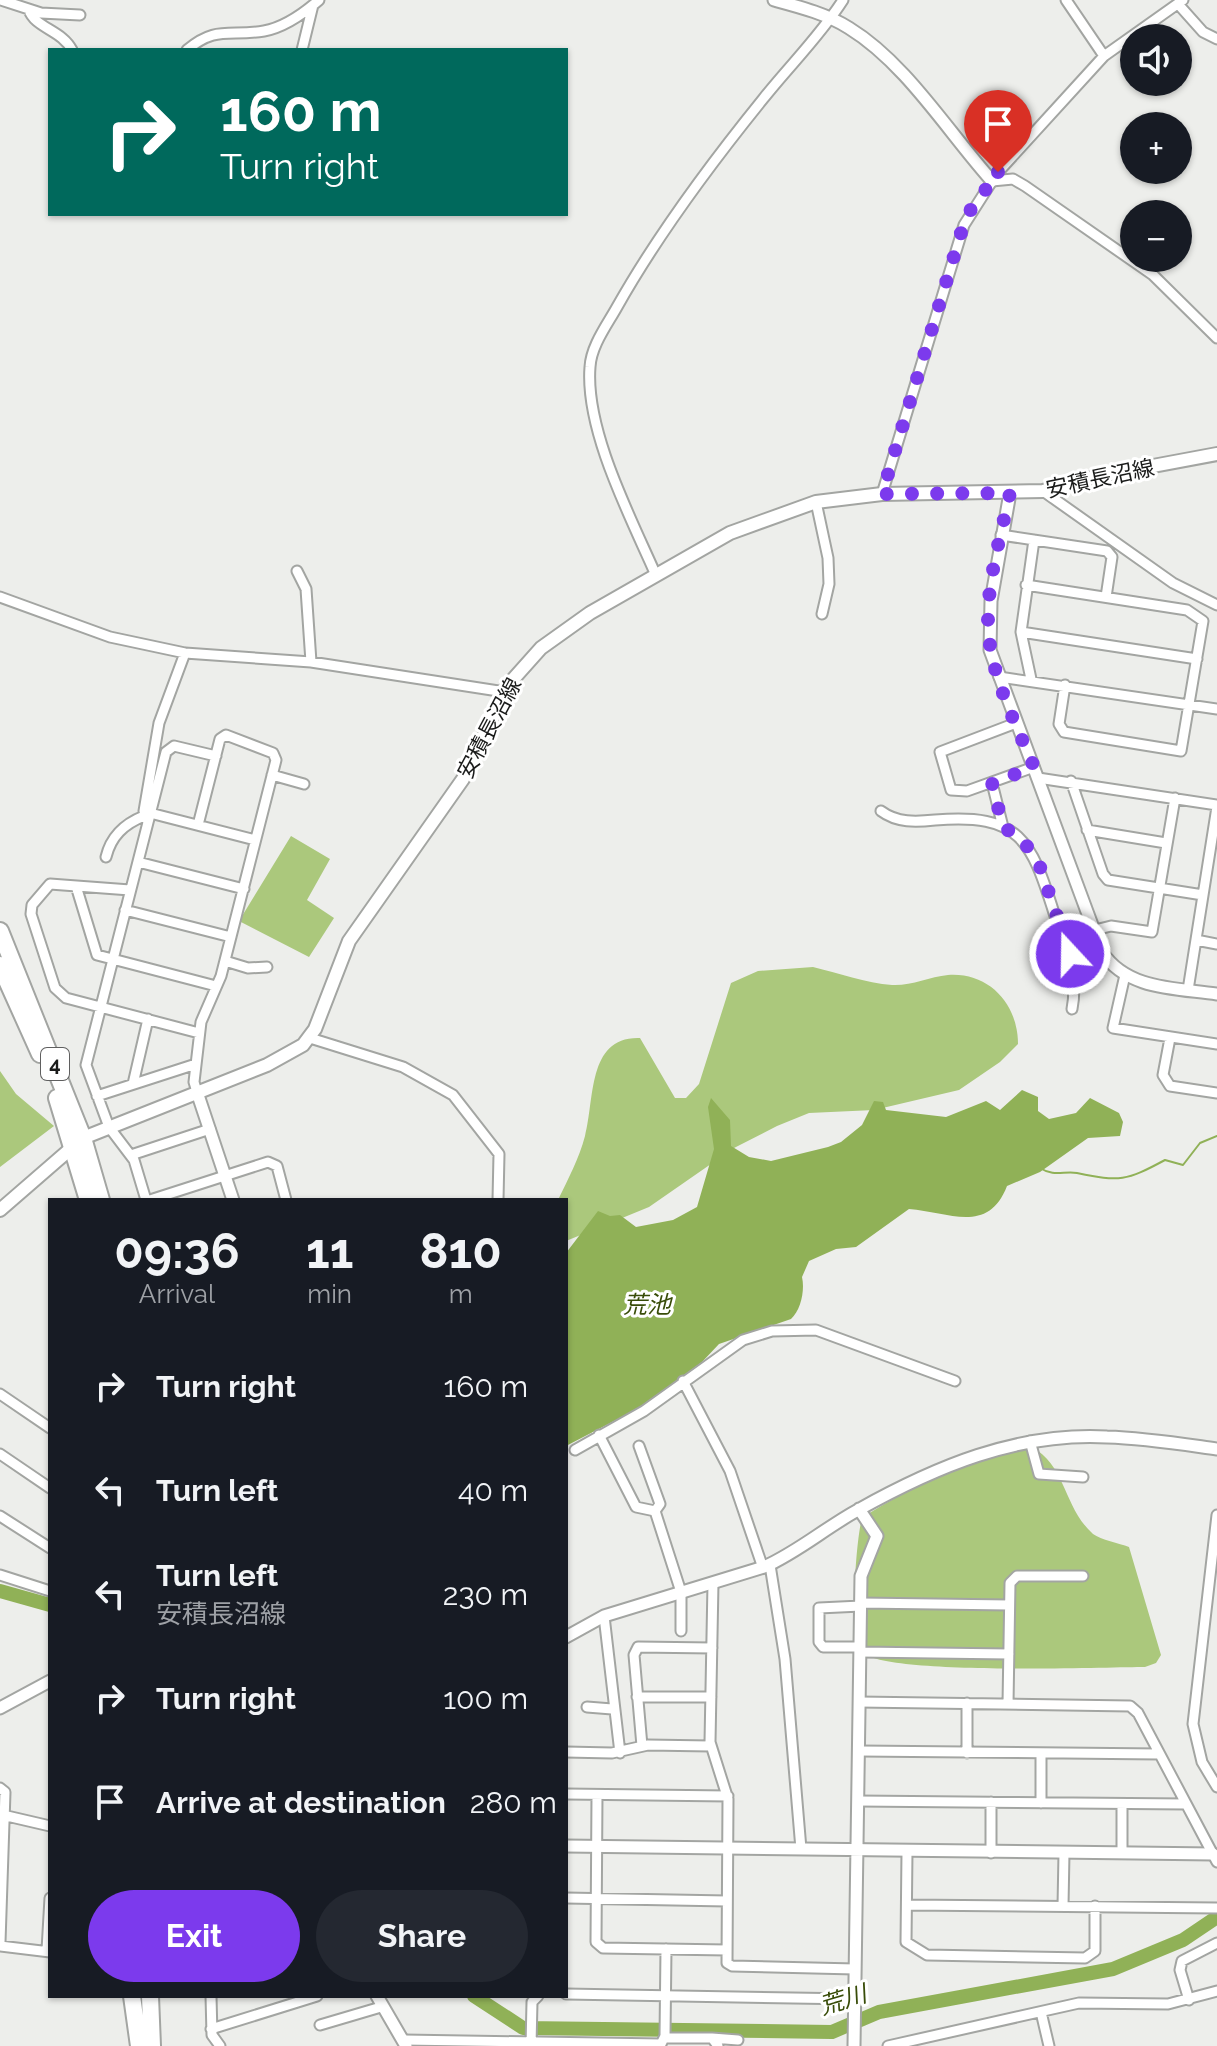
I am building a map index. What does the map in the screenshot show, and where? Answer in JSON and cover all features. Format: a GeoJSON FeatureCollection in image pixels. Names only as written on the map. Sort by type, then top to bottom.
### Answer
{"type":"FeatureCollection","features":[{"type":"Feature","properties":{"kind":"highway","name":"4"},"geometry":{"type":"LineString","coordinates":[[0,931],[78,1143],[88,1198]]}},
{"type":"Feature","properties":{"kind":"highway","name":"4"},"geometry":{"type":"LineString","coordinates":[[0,965],[100,1198]]}},
{"type":"Feature","properties":{"kind":"highway"},"geometry":{"type":"LineString","coordinates":[[134,1998],[139,2046]]}},
{"type":"Feature","properties":{"kind":"highway"},"geometry":{"type":"LineString","coordinates":[[152,2046],[153,1998]]}},
{"type":"Feature","properties":{"kind":"main road","name":"安積長沼線"},"geometry":{"type":"LineString","coordinates":[[310,1038],[349,941],[451,798],[505,692],[541,648],[655,573],[730,533],[816,502],[882,494],[1043,491],[1094,477],[1217,454]]}},
{"type":"Feature","properties":{"kind":"main road"},"geometry":{"type":"LineString","coordinates":[[0,1210],[78,1143],[109,1127],[282,1058],[310,1038]]}},
{"type":"Feature","properties":{"kind":"street"},"geometry":{"type":"LineString","coordinates":[[1,0],[29,10],[80,15]]}},
{"type":"Feature","properties":{"kind":"street"},"geometry":{"type":"LineString","coordinates":[[774,0],[831,19],[857,33],[919,92],[995,180]]}},
{"type":"Feature","properties":{"kind":"street"},"geometry":{"type":"LineString","coordinates":[[655,573],[628,512],[597,423],[590,388],[591,355],[642,264],[755,109],[831,19],[843,0]]}},
{"type":"Feature","properties":{"kind":"street"},"geometry":{"type":"LineString","coordinates":[[1066,0],[1104,56]]}},
{"type":"Feature","properties":{"kind":"street"},"geometry":{"type":"LineString","coordinates":[[190,48],[211,33],[262,31],[281,26],[316,2]]}},
{"type":"Feature","properties":{"kind":"street"},"geometry":{"type":"LineString","coordinates":[[303,48],[316,2]]}},
{"type":"Feature","properties":{"kind":"street"},"geometry":{"type":"LineString","coordinates":[[882,494],[971,209],[1028,137],[1104,56],[1180,2],[1203,32],[1217,39]]}},
{"type":"Feature","properties":{"kind":"street"},"geometry":{"type":"LineString","coordinates":[[29,10],[31,17],[64,36],[71,48]]}},
{"type":"Feature","properties":{"kind":"street"},"geometry":{"type":"LineString","coordinates":[[995,180],[1013,179],[1025,186],[1153,275],[1217,338]]}},
{"type":"Feature","properties":{"kind":"street"},"geometry":{"type":"LineString","coordinates":[[1043,491],[1173,583],[1217,605]]}},
{"type":"Feature","properties":{"kind":"street"},"geometry":{"type":"LineString","coordinates":[[1010,493],[1001,535],[989,636],[999,677],[1095,930],[1107,959],[1125,975],[1141,982],[1217,994]]}},
{"type":"Feature","properties":{"kind":"street"},"geometry":{"type":"LineString","coordinates":[[816,502],[828,558],[829,584],[822,614]]}},
{"type":"Feature","properties":{"kind":"street"},"geometry":{"type":"LineString","coordinates":[[1001,535],[1107,551],[1112,557],[1106,597]]}},
{"type":"Feature","properties":{"kind":"street"},"geometry":{"type":"LineString","coordinates":[[1031,679],[1021,632],[1034,540]]}},
{"type":"Feature","properties":{"kind":"street"},"geometry":{"type":"LineString","coordinates":[[297,571],[306,589],[311,662]]}},
{"type":"Feature","properties":{"kind":"street"},"geometry":{"type":"LineString","coordinates":[[1026,585],[1195,612],[1203,621],[1181,751],[1064,732],[1059,724],[1065,685]]}},
{"type":"Feature","properties":{"kind":"street"},"geometry":{"type":"LineString","coordinates":[[0,597],[110,637],[185,653],[311,662],[456,688],[505,692]]}},
{"type":"Feature","properties":{"kind":"street"},"geometry":{"type":"LineString","coordinates":[[1021,632],[1197,659]]}},
{"type":"Feature","properties":{"kind":"street"},"geometry":{"type":"LineString","coordinates":[[147,1198],[131,1155],[109,1127],[86,1065],[138,862],[159,723],[185,653]]}},
{"type":"Feature","properties":{"kind":"street"},"geometry":{"type":"LineString","coordinates":[[999,677],[1031,679],[1217,709]]}},
{"type":"Feature","properties":{"kind":"street"},"geometry":{"type":"LineString","coordinates":[[1016,723],[940,752],[951,790],[959,793],[1036,773],[1217,806],[1214,850],[1203,895],[1188,990]]}},
{"type":"Feature","properties":{"kind":"street"},"geometry":{"type":"LineString","coordinates":[[198,825],[220,739],[226,735],[273,753],[276,760],[244,889],[224,963],[199,1033],[194,1082],[232,1198]]}},
{"type":"Feature","properties":{"kind":"street"},"geometry":{"type":"LineString","coordinates":[[147,817],[166,752],[174,746],[216,756]]}},
{"type":"Feature","properties":{"kind":"street"},"geometry":{"type":"LineString","coordinates":[[272,775],[304,784]]}},
{"type":"Feature","properties":{"kind":"street"},"geometry":{"type":"LineString","coordinates":[[1071,781],[1108,880],[1203,895]]}},
{"type":"Feature","properties":{"kind":"street"},"geometry":{"type":"LineString","coordinates":[[992,783],[1003,827]]}},
{"type":"Feature","properties":{"kind":"street"},"geometry":{"type":"LineString","coordinates":[[1095,930],[1111,926],[1152,932],[1175,798]]}},
{"type":"Feature","properties":{"kind":"street"},"geometry":{"type":"LineString","coordinates":[[881,811],[904,821],[967,818],[1003,827],[1022,839],[1039,864],[1069,946],[1075,990],[1072,1009]]}},
{"type":"Feature","properties":{"kind":"street"},"geometry":{"type":"LineString","coordinates":[[106,857],[109,844],[125,825],[147,817],[198,825],[255,840]]}},
{"type":"Feature","properties":{"kind":"street"},"geometry":{"type":"LineString","coordinates":[[1087,830],[1166,843]]}},
{"type":"Feature","properties":{"kind":"street"},"geometry":{"type":"LineString","coordinates":[[138,862],[244,889]]}},
{"type":"Feature","properties":{"kind":"street"},"geometry":{"type":"LineString","coordinates":[[130,890],[50,884],[32,905],[31,914],[58,994],[199,1033]]}},
{"type":"Feature","properties":{"kind":"street"},"geometry":{"type":"LineString","coordinates":[[76,886],[94,951],[112,959],[216,986]]}},
{"type":"Feature","properties":{"kind":"street"},"geometry":{"type":"LineString","coordinates":[[125,910],[231,937]]}},
{"type":"Feature","properties":{"kind":"street"},"geometry":{"type":"LineString","coordinates":[[1196,940],[1217,944]]}},
{"type":"Feature","properties":{"kind":"street"},"geometry":{"type":"LineString","coordinates":[[224,963],[248,968],[267,967]]}},
{"type":"Feature","properties":{"kind":"street"},"geometry":{"type":"LineString","coordinates":[[224,963],[254,975]]}},
{"type":"Feature","properties":{"kind":"street"},"geometry":{"type":"LineString","coordinates":[[1125,975],[1113,1028],[1217,1044]]}},
{"type":"Feature","properties":{"kind":"street"},"geometry":{"type":"LineString","coordinates":[[133,1084],[148,1019]]}},
{"type":"Feature","properties":{"kind":"street"},"geometry":{"type":"LineString","coordinates":[[310,1038],[403,1067],[453,1095],[499,1154],[498,1198]]}},
{"type":"Feature","properties":{"kind":"street"},"geometry":{"type":"LineString","coordinates":[[1170,1038],[1163,1075],[1170,1086],[1217,1093]]}},
{"type":"Feature","properties":{"kind":"street"},"geometry":{"type":"LineString","coordinates":[[97,1096],[196,1064]]}},
{"type":"Feature","properties":{"kind":"street"},"geometry":{"type":"LineString","coordinates":[[131,1155],[210,1129]]}},
{"type":"Feature","properties":{"kind":"street"},"geometry":{"type":"LineString","coordinates":[[154,1198],[268,1162],[277,1166],[285,1198]]}},
{"type":"Feature","properties":{"kind":"street"},"geometry":{"type":"LineString","coordinates":[[575,1450],[644,1411],[743,1340],[772,1331],[808,1329],[955,1381]]}},
{"type":"Feature","properties":{"kind":"street"},"geometry":{"type":"LineString","coordinates":[[683,1381],[730,1471],[766,1566],[785,1659],[801,1849]]}},
{"type":"Feature","properties":{"kind":"street"},"geometry":{"type":"LineString","coordinates":[[0,1394],[48,1427]]}},
{"type":"Feature","properties":{"kind":"street"},"geometry":{"type":"LineString","coordinates":[[599,1435],[636,1507],[655,1511]]}},
{"type":"Feature","properties":{"kind":"street"},"geometry":{"type":"LineString","coordinates":[[568,1636],[604,1616],[766,1566],[859,1509],[965,1458],[1030,1441],[1105,1436],[1217,1449]]}},
{"type":"Feature","properties":{"kind":"street"},"geometry":{"type":"LineString","coordinates":[[1030,1441],[1039,1474],[1083,1477]]}},
{"type":"Feature","properties":{"kind":"street"},"geometry":{"type":"LineString","coordinates":[[639,1446],[660,1504],[655,1511]]}},
{"type":"Feature","properties":{"kind":"street"},"geometry":{"type":"LineString","coordinates":[[0,1454],[48,1487]]}},
{"type":"Feature","properties":{"kind":"street"},"geometry":{"type":"LineString","coordinates":[[854,2046],[862,1566],[877,1536],[859,1509]]}},
{"type":"Feature","properties":{"kind":"street"},"geometry":{"type":"LineString","coordinates":[[655,1511],[681,1592],[681,1631]]}},
{"type":"Feature","properties":{"kind":"street"},"geometry":{"type":"LineString","coordinates":[[1217,1515],[1193,1724],[1202,1762],[1217,1787]]}},
{"type":"Feature","properties":{"kind":"street"},"geometry":{"type":"LineString","coordinates":[[0,1516],[48,1547]]}},
{"type":"Feature","properties":{"kind":"street"},"geometry":{"type":"LineString","coordinates":[[0,1575],[48,1590]]}},
{"type":"Feature","properties":{"kind":"street"},"geometry":{"type":"LineString","coordinates":[[1008,1704],[1010,1583],[1016,1576],[1083,1576]]}},
{"type":"Feature","properties":{"kind":"street"},"geometry":{"type":"LineString","coordinates":[[713,1583],[710,1746],[728,1796],[727,1963],[732,1966],[855,1969]]}},
{"type":"Feature","properties":{"kind":"street"},"geometry":{"type":"LineString","coordinates":[[1009,1605],[819,1608],[819,1642],[823,1647],[1009,1654]]}},
{"type":"Feature","properties":{"kind":"street"},"geometry":{"type":"LineString","coordinates":[[604,1616],[612,1709],[620,1753]]}},
{"type":"Feature","properties":{"kind":"street"},"geometry":{"type":"LineString","coordinates":[[642,1746],[634,1655],[639,1647],[712,1648]]}},
{"type":"Feature","properties":{"kind":"street"},"geometry":{"type":"LineString","coordinates":[[0,1708],[48,1682]]}},
{"type":"Feature","properties":{"kind":"street"},"geometry":{"type":"LineString","coordinates":[[637,1697],[711,1697]]}},
{"type":"Feature","properties":{"kind":"street"},"geometry":{"type":"LineString","coordinates":[[859,1702],[1130,1706],[1138,1713],[1215,1858]]}},
{"type":"Feature","properties":{"kind":"street"},"geometry":{"type":"LineString","coordinates":[[967,1703],[967,1753]]}},
{"type":"Feature","properties":{"kind":"street"},"geometry":{"type":"LineString","coordinates":[[587,1707],[612,1709]]}},
{"type":"Feature","properties":{"kind":"street"},"geometry":{"type":"LineString","coordinates":[[568,1752],[620,1753],[642,1746],[710,1746]]}},
{"type":"Feature","properties":{"kind":"street"},"geometry":{"type":"LineString","coordinates":[[860,1751],[1159,1754]]}},
{"type":"Feature","properties":{"kind":"street"},"geometry":{"type":"LineString","coordinates":[[1041,1753],[1041,1803]]}},
{"type":"Feature","properties":{"kind":"street"},"geometry":{"type":"LineString","coordinates":[[0,1788],[5,1792],[7,1816],[0,1944],[48,1951]]}},
{"type":"Feature","properties":{"kind":"street"},"geometry":{"type":"LineString","coordinates":[[568,1794],[728,1796]]}},
{"type":"Feature","properties":{"kind":"street"},"geometry":{"type":"LineString","coordinates":[[597,1795],[596,1941],[601,1948],[727,1950]]}},
{"type":"Feature","properties":{"kind":"street"},"geometry":{"type":"LineString","coordinates":[[858,1801],[1186,1804]]}},
{"type":"Feature","properties":{"kind":"street"},"geometry":{"type":"LineString","coordinates":[[991,1802],[991,1853]]}},
{"type":"Feature","properties":{"kind":"street"},"geometry":{"type":"LineString","coordinates":[[1122,1804],[1122,1853]]}},
{"type":"Feature","properties":{"kind":"street"},"geometry":{"type":"LineString","coordinates":[[7,1816],[48,1826]]}},
{"type":"Feature","properties":{"kind":"street"},"geometry":{"type":"LineString","coordinates":[[568,1846],[1122,1853],[1215,1858]]}},
{"type":"Feature","properties":{"kind":"street"},"geometry":{"type":"LineString","coordinates":[[907,1852],[906,1942],[927,1955],[1085,1958],[1095,1951],[1095,1906]]}},
{"type":"Feature","properties":{"kind":"street"},"geometry":{"type":"LineString","coordinates":[[1063,1906],[1064,1853]]}},
{"type":"Feature","properties":{"kind":"street"},"geometry":{"type":"LineString","coordinates":[[568,1898],[727,1901]]}},
{"type":"Feature","properties":{"kind":"street"},"geometry":{"type":"LineString","coordinates":[[907,1905],[1217,1908]]}},
{"type":"Feature","properties":{"kind":"street"},"geometry":{"type":"LineString","coordinates":[[1189,2000],[1180,1970],[1182,1961],[1217,1943]]}},
{"type":"Feature","properties":{"kind":"street"},"geometry":{"type":"LineString","coordinates":[[320,2025],[379,2002],[405,2043],[661,2044],[665,2038],[666,1949]]}},
{"type":"Feature","properties":{"kind":"street"},"geometry":{"type":"LineString","coordinates":[[888,2046],[1093,2002],[1153,2004],[1189,2000],[1217,1991]]}},
{"type":"Feature","properties":{"kind":"street"},"geometry":{"type":"LineString","coordinates":[[568,1994],[855,1999]]}},
{"type":"Feature","properties":{"kind":"street"},"geometry":{"type":"LineString","coordinates":[[211,1998],[211,2029],[220,2046]]}},
{"type":"Feature","properties":{"kind":"street"},"geometry":{"type":"LineString","coordinates":[[211,2029],[311,1998]]}},
{"type":"Feature","properties":{"kind":"street"},"geometry":{"type":"LineString","coordinates":[[531,2044],[532,2002],[536,1998]]}},
{"type":"Feature","properties":{"kind":"street"},"geometry":{"type":"LineString","coordinates":[[1041,2012],[1049,2046]]}},
{"type":"Feature","properties":{"kind":"street"},"geometry":{"type":"LineString","coordinates":[[665,2038],[715,2042],[738,2040]]}},
{"type":"Feature","properties":{"kind":"shaded area"},"geometry":{"type":"Polygon","coordinates":[[[291,836],[330,859],[307,900],[334,918],[309,957],[239,921],[291,836]]]}},
{"type":"Feature","properties":{"kind":"shaded area"},"geometry":{"type":"Polygon","coordinates":[[[813,967],[892,985],[963,975],[988,985],[1007,1004],[1017,1029],[1018,1044],[1000,1062],[959,1090],[874,1110],[809,1113],[777,1126],[734,1148],[649,1207],[568,1240],[568,1198],[559,1198],[583,1144],[596,1072],[602,1058],[610,1047],[623,1040],[640,1038],[675,1098],[686,1098],[699,1084],[731,983],[758,971],[813,967]]]}},
{"type":"Feature","properties":{"kind":"shaded area"},"geometry":{"type":"Polygon","coordinates":[[[0,1071],[16,1094],[54,1126],[0,1167],[0,1071]]]}},
{"type":"Feature","properties":{"kind":"shaded area"},"geometry":{"type":"Polygon","coordinates":[[[1032,1447],[1052,1465],[1076,1512],[1093,1534],[1129,1547],[1161,1655],[1156,1663],[1145,1667],[1042,1669],[948,1667],[877,1659],[861,1651],[857,1642],[854,1607],[862,1518],[943,1475],[1032,1447]]]}},
{"type":"Feature","properties":{"kind":"water","name":"荒池"},"geometry":{"type":"Polygon","coordinates":[[[1022,1090],[1038,1097],[1038,1111],[1049,1119],[1076,1113],[1090,1098],[1119,1113],[1123,1122],[1120,1136],[1088,1138],[1040,1172],[1007,1186],[999,1201],[978,1216],[953,1216],[909,1209],[856,1247],[836,1249],[809,1261],[802,1277],[800,1305],[791,1319],[719,1344],[702,1362],[641,1407],[568,1445],[568,1250],[598,1211],[610,1216],[620,1215],[636,1227],[673,1220],[697,1207],[714,1149],[708,1107],[711,1098],[730,1120],[731,1146],[749,1157],[771,1161],[841,1142],[862,1125],[874,1101],[883,1102],[886,1110],[946,1117],[986,1101],[1000,1110],[1022,1090]]]}},
{"type":"Feature","properties":{"kind":"waterway"},"geometry":{"type":"LineString","coordinates":[[1040,1168],[1054,1173],[1122,1178],[1165,1160],[1183,1165],[1200,1143],[1217,1136]]}},
{"type":"Feature","properties":{"kind":"waterway","name":"荒川"},"geometry":{"type":"LineString","coordinates":[[0,1591],[48,1604]]}},
{"type":"Feature","properties":{"kind":"waterway","name":"荒川"},"geometry":{"type":"LineString","coordinates":[[477,1998],[523,2028],[832,2032],[879,2012],[1113,1969],[1183,1940],[1217,1917]]}},
{"type":"Feature","properties":{"kind":"route"},"geometry":{"type":"LineString","coordinates":[[998,172],[999,179],[992,181],[971,209],[964,225],[882,494],[960,496],[1010,493],[989,616],[990,650],[1034,767],[992,783],[1004,821],[1003,827],[1022,839],[1039,864],[1070,954]]}}]}
